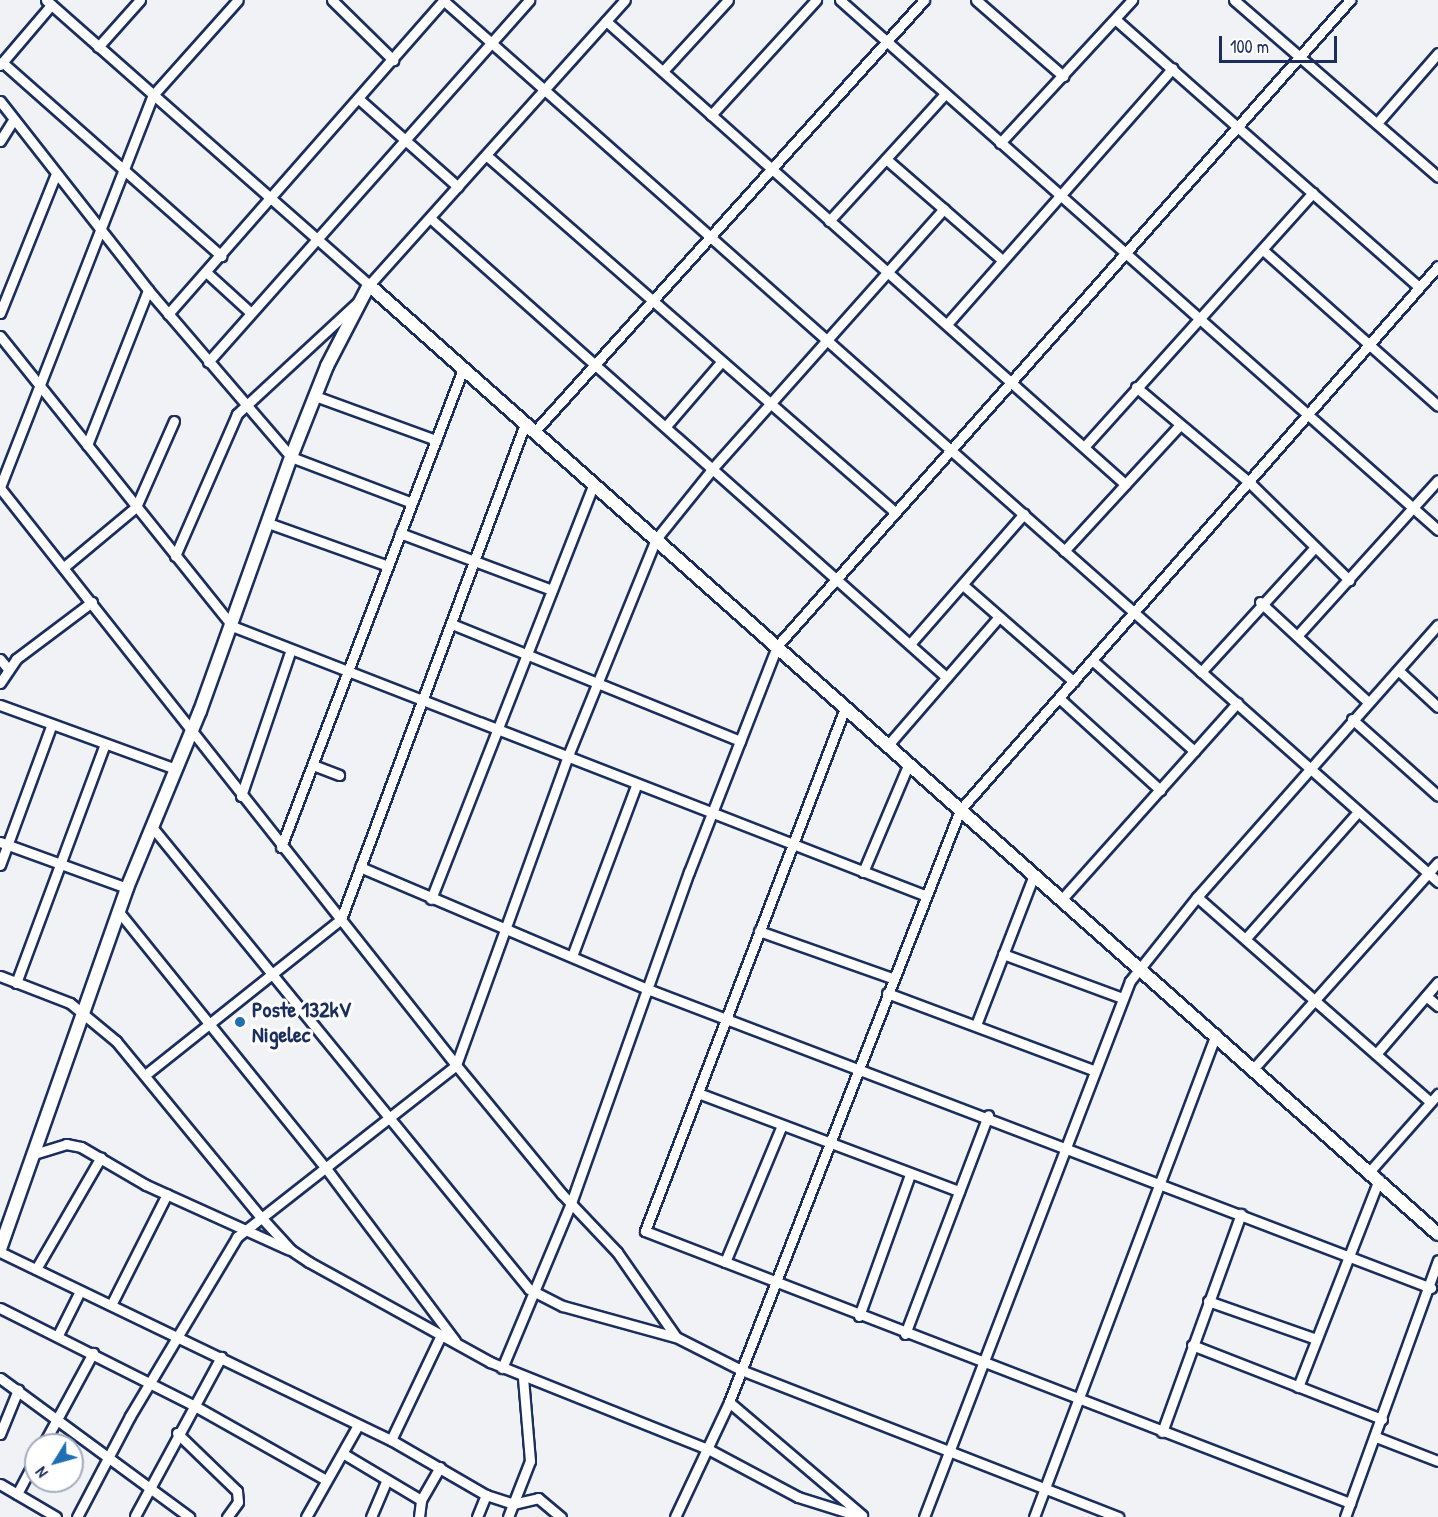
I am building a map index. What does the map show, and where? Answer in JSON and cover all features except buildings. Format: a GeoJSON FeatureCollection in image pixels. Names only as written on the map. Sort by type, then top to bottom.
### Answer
{"type":"FeatureCollection","features":[{"type":"Feature","properties":{"kind":"street"},"geometry":{"type":"LineString","coordinates":[[98,47],[140,0]]}},
{"type":"Feature","properties":{"kind":"street"},"geometry":{"type":"LineString","coordinates":[[238,0],[153,95],[122,167],[100,231],[38,383],[0,488],[92,602],[191,734],[280,847],[341,919],[456,1065],[571,1203],[617,1252],[676,1337]]}},
{"type":"Feature","properties":{"kind":"street"},"geometry":{"type":"LineString","coordinates":[[332,0],[393,60]]}},
{"type":"Feature","properties":{"kind":"street"},"geometry":{"type":"LineString","coordinates":[[168,314],[444,0],[1438,882]]}},
{"type":"Feature","properties":{"kind":"street"},"geometry":{"type":"LineString","coordinates":[[208,362],[529,0]]}},
{"type":"Feature","properties":{"kind":"street"},"geometry":{"type":"LineString","coordinates":[[561,1517],[538,1498],[513,1504],[486,1495],[391,1440],[80,1291],[0,1250],[127,888],[191,734],[315,396],[362,298],[369,285],[625,0]]}},
{"type":"Feature","properties":{"kind":"street"},"geometry":{"type":"LineString","coordinates":[[663,71],[728,0]]}},
{"type":"Feature","properties":{"kind":"street"},"geometry":{"type":"LineString","coordinates":[[711,115],[816,0]]}},
{"type":"Feature","properties":{"kind":"street"},"geometry":{"type":"LineString","coordinates":[[840,0],[1438,530]]}},
{"type":"Feature","properties":{"kind":"street"},"geometry":{"type":"LineString","coordinates":[[145,1075],[341,919],[475,561],[530,428],[596,362],[711,238],[924,0]]}},
{"type":"Feature","properties":{"kind":"street"},"geometry":{"type":"LineString","coordinates":[[976,0],[1063,76]]}},
{"type":"Feature","properties":{"kind":"street"},"geometry":{"type":"LineString","coordinates":[[1000,143],[1132,0]]}},
{"type":"Feature","properties":{"kind":"street"},"geometry":{"type":"LineString","coordinates":[[1234,0],[1438,177]]}},
{"type":"Feature","properties":{"kind":"street"},"geometry":{"type":"LineString","coordinates":[[502,1368],[571,1203],[712,815],[777,646],[1010,380],[1240,127],[1350,0]]}},
{"type":"Feature","properties":{"kind":"street"},"geometry":{"type":"LineString","coordinates":[[221,256],[1,63],[48,3],[845,708],[909,762],[960,810],[1216,1034],[1438,1234]]}},
{"type":"Feature","properties":{"kind":"street"},"geometry":{"type":"LineString","coordinates":[[1115,19],[1419,287]]}},
{"type":"Feature","properties":{"kind":"street"},"geometry":{"type":"LineString","coordinates":[[606,21],[1125,484]]}},
{"type":"Feature","properties":{"kind":"street"},"geometry":{"type":"LineString","coordinates":[[1377,123],[1438,54]]}},
{"type":"Feature","properties":{"kind":"street"},"geometry":{"type":"LineString","coordinates":[[947,324],[1173,68]]}},
{"type":"Feature","properties":{"kind":"street"},"geometry":{"type":"LineString","coordinates":[[830,220],[945,94]]}},
{"type":"Feature","properties":{"kind":"street"},"geometry":{"type":"LineString","coordinates":[[359,99],[458,187]]}},
{"type":"Feature","properties":{"kind":"street"},"geometry":{"type":"LineString","coordinates":[[0,101],[55,176],[148,290],[244,405],[291,457],[412,502]]}},
{"type":"Feature","properties":{"kind":"street"},"geometry":{"type":"LineString","coordinates":[[0,141],[13,120]]}},
{"type":"Feature","properties":{"kind":"street"},"geometry":{"type":"LineString","coordinates":[[486,155],[895,512]]}},
{"type":"Feature","properties":{"kind":"street"},"geometry":{"type":"LineString","coordinates":[[886,159],[1002,260]]}},
{"type":"Feature","properties":{"kind":"street"},"geometry":{"type":"LineString","coordinates":[[0,313],[55,176]]}},
{"type":"Feature","properties":{"kind":"street"},"geometry":{"type":"LineString","coordinates":[[1084,447],[1313,194]]}},
{"type":"Feature","properties":{"kind":"street"},"geometry":{"type":"LineString","coordinates":[[78,1516],[107,1456],[244,1228],[456,1065],[503,929],[567,758],[656,539],[713,468],[944,208]]}},
{"type":"Feature","properties":{"kind":"street"},"geometry":{"type":"LineString","coordinates":[[430,218],[596,362],[946,677]]}},
{"type":"Feature","properties":{"kind":"street"},"geometry":{"type":"LineString","coordinates":[[1263,250],[1438,406]]}},
{"type":"Feature","properties":{"kind":"street"},"geometry":{"type":"LineString","coordinates":[[675,1517],[729,1402],[924,895],[960,810],[1250,483],[1438,266]]}},
{"type":"Feature","properties":{"kind":"street"},"geometry":{"type":"LineString","coordinates":[[206,272],[251,313]]}},
{"type":"Feature","properties":{"kind":"street"},"geometry":{"type":"LineString","coordinates":[[87,445],[148,290]]}},
{"type":"Feature","properties":{"kind":"street"},"geometry":{"type":"LineString","coordinates":[[175,556],[227,431],[244,405],[362,298]]}},
{"type":"Feature","properties":{"kind":"street"},"geometry":{"type":"LineString","coordinates":[[0,336],[232,626],[346,674],[924,895]]}},
{"type":"Feature","properties":{"kind":"street"},"geometry":{"type":"LineString","coordinates":[[666,426],[722,362]]}},
{"type":"Feature","properties":{"kind":"street"},"geometry":{"type":"LineString","coordinates":[[280,847],[463,369]]}},
{"type":"Feature","properties":{"kind":"street"},"geometry":{"type":"LineString","coordinates":[[1136,387],[1250,483],[1349,580]]}},
{"type":"Feature","properties":{"kind":"street"},"geometry":{"type":"LineString","coordinates":[[315,396],[436,440]]}},
{"type":"Feature","properties":{"kind":"street"},"geometry":{"type":"LineString","coordinates":[[63,567],[136,507],[174,422]]}},
{"type":"Feature","properties":{"kind":"street"},"geometry":{"type":"LineString","coordinates":[[1064,550],[1180,425]]}},
{"type":"Feature","properties":{"kind":"street"},"geometry":{"type":"LineString","coordinates":[[1297,636],[1438,480]]}},
{"type":"Feature","properties":{"kind":"street"},"geometry":{"type":"LineString","coordinates":[[431,899],[594,484]]}},
{"type":"Feature","properties":{"kind":"street"},"geometry":{"type":"LineString","coordinates":[[910,644],[1024,514]]}},
{"type":"Feature","properties":{"kind":"street"},"geometry":{"type":"LineString","coordinates":[[268,523],[388,566]]}},
{"type":"Feature","properties":{"kind":"street"},"geometry":{"type":"LineString","coordinates":[[400,533],[552,590]]}},
{"type":"Feature","properties":{"kind":"street"},"geometry":{"type":"LineString","coordinates":[[1201,672],[1260,602],[1315,547]]}},
{"type":"Feature","properties":{"kind":"street"},"geometry":{"type":"LineString","coordinates":[[963,585],[1074,682]]}},
{"type":"Feature","properties":{"kind":"street"},"geometry":{"type":"LineString","coordinates":[[0,683],[8,669],[92,602]]}},
{"type":"Feature","properties":{"kind":"street"},"geometry":{"type":"LineString","coordinates":[[1260,602],[1368,702]]}},
{"type":"Feature","properties":{"kind":"street"},"geometry":{"type":"LineString","coordinates":[[888,745],[999,617]]}},
{"type":"Feature","properties":{"kind":"street"},"geometry":{"type":"LineString","coordinates":[[452,624],[740,741]]}},
{"type":"Feature","properties":{"kind":"street"},"geometry":{"type":"LineString","coordinates":[[924,1517],[1120,997],[1138,967],[1197,897],[1352,719],[1438,625]]}},
{"type":"Feature","properties":{"kind":"street"},"geometry":{"type":"LineString","coordinates":[[241,796],[290,652]]}},
{"type":"Feature","properties":{"kind":"street"},"geometry":{"type":"LineString","coordinates":[[0,659],[8,669]]}},
{"type":"Feature","properties":{"kind":"street"},"geometry":{"type":"LineString","coordinates":[[1092,660],[1194,751]]}},
{"type":"Feature","properties":{"kind":"street"},"geometry":{"type":"LineString","coordinates":[[1398,669],[1438,707]]}},
{"type":"Feature","properties":{"kind":"street"},"geometry":{"type":"LineString","coordinates":[[1059,698],[1160,790]]}},
{"type":"Feature","properties":{"kind":"street"},"geometry":{"type":"LineString","coordinates":[[1062,899],[1237,703]]}},
{"type":"Feature","properties":{"kind":"street"},"geometry":{"type":"LineString","coordinates":[[0,705],[176,769]]}},
{"type":"Feature","properties":{"kind":"street"},"geometry":{"type":"LineString","coordinates":[[845,708],[645,1231],[905,1334],[1079,1398],[1350,1503]]}},
{"type":"Feature","properties":{"kind":"street"},"geometry":{"type":"LineString","coordinates":[[1352,719],[1438,796]]}},
{"type":"Feature","properties":{"kind":"street"},"geometry":{"type":"LineString","coordinates":[[0,865],[4,843],[52,723]]}},
{"type":"Feature","properties":{"kind":"street"},"geometry":{"type":"LineString","coordinates":[[16,983],[105,744]]}},
{"type":"Feature","properties":{"kind":"street"},"geometry":{"type":"LineString","coordinates":[[863,872],[909,762]]}},
{"type":"Feature","properties":{"kind":"street"},"geometry":{"type":"LineString","coordinates":[[313,765],[339,775]]}},
{"type":"Feature","properties":{"kind":"street"},"geometry":{"type":"LineString","coordinates":[[572,956],[636,786]]}},
{"type":"Feature","properties":{"kind":"street"},"geometry":{"type":"LineString","coordinates":[[1246,938],[1358,812]]}},
{"type":"Feature","properties":{"kind":"street"},"geometry":{"type":"LineString","coordinates":[[152,827],[533,1293],[676,1337],[741,1370],[950,1449],[1118,1517]]}},
{"type":"Feature","properties":{"kind":"street"},"geometry":{"type":"LineString","coordinates":[[4,843],[127,888]]}},
{"type":"Feature","properties":{"kind":"street"},"geometry":{"type":"LineString","coordinates":[[1254,1068],[1438,862]]}},
{"type":"Feature","properties":{"kind":"street"},"geometry":{"type":"LineString","coordinates":[[360,867],[650,990],[988,1115],[1431,1288]]}},
{"type":"Feature","properties":{"kind":"street"},"geometry":{"type":"LineString","coordinates":[[976,1025],[1034,875]]}},
{"type":"Feature","properties":{"kind":"street"},"geometry":{"type":"LineString","coordinates":[[1197,897],[1316,999],[1430,1102]]}},
{"type":"Feature","properties":{"kind":"street"},"geometry":{"type":"LineString","coordinates":[[119,912],[325,1167],[458,1346]]}},
{"type":"Feature","properties":{"kind":"street"},"geometry":{"type":"LineString","coordinates":[[759,931],[892,978]]}},
{"type":"Feature","properties":{"kind":"street"},"geometry":{"type":"LineString","coordinates":[[1003,954],[1120,997]]}},
{"type":"Feature","properties":{"kind":"street"},"geometry":{"type":"LineString","coordinates":[[0,976],[84,1012],[145,1075],[260,1216],[291,1250]]}},
{"type":"Feature","properties":{"kind":"street"},"geometry":{"type":"LineString","coordinates":[[1376,1053],[1438,982]]}},
{"type":"Feature","properties":{"kind":"street"},"geometry":{"type":"LineString","coordinates":[[887,993],[1094,1070]]}},
{"type":"Feature","properties":{"kind":"street"},"geometry":{"type":"LineString","coordinates":[[1426,996],[1438,1006]]}},
{"type":"Feature","properties":{"kind":"street"},"geometry":{"type":"LineString","coordinates":[[1034,1517],[1158,1181],[1216,1034]]}},
{"type":"Feature","properties":{"kind":"street"},"geometry":{"type":"LineString","coordinates":[[698,1093],[959,1191]]}},
{"type":"Feature","properties":{"kind":"street"},"geometry":{"type":"LineString","coordinates":[[1298,1387],[1348,1256],[1374,1175],[1438,1094]]}},
{"type":"Feature","properties":{"kind":"street"},"geometry":{"type":"LineString","coordinates":[[905,1334],[988,1115]]}},
{"type":"Feature","properties":{"kind":"street"},"geometry":{"type":"LineString","coordinates":[[725,1262],[782,1125]]}},
{"type":"Feature","properties":{"kind":"street"},"geometry":{"type":"LineString","coordinates":[[34,1154],[66,1144],[102,1157],[167,1194],[291,1250],[458,1346],[502,1368],[708,1449],[798,1497],[863,1517]]}},
{"type":"Feature","properties":{"kind":"street"},"geometry":{"type":"LineString","coordinates":[[36,1269],[102,1157]]}},
{"type":"Feature","properties":{"kind":"street"},"geometry":{"type":"LineString","coordinates":[[859,1316],[910,1174]]}},
{"type":"Feature","properties":{"kind":"street"},"geometry":{"type":"LineString","coordinates":[[111,1305],[167,1194]]}},
{"type":"Feature","properties":{"kind":"street"},"geometry":{"type":"LineString","coordinates":[[1162,1432],[1241,1214]]}},
{"type":"Feature","properties":{"kind":"street"},"geometry":{"type":"LineString","coordinates":[[1345,1517],[1431,1288],[1438,1260]]}},
{"type":"Feature","properties":{"kind":"street"},"geometry":{"type":"LineString","coordinates":[[58,1335],[80,1291]]}},
{"type":"Feature","properties":{"kind":"street"},"geometry":{"type":"LineString","coordinates":[[1208,1301],[1316,1340]]}},
{"type":"Feature","properties":{"kind":"street"},"geometry":{"type":"LineString","coordinates":[[0,1308],[194,1405],[326,1480]]}},
{"type":"Feature","properties":{"kind":"street"},"geometry":{"type":"LineString","coordinates":[[391,1440],[441,1335]]}},
{"type":"Feature","properties":{"kind":"street"},"geometry":{"type":"LineString","coordinates":[[1192,1345],[1382,1419]]}},
{"type":"Feature","properties":{"kind":"street"},"geometry":{"type":"LineString","coordinates":[[49,1433],[93,1353]]}},
{"type":"Feature","properties":{"kind":"street"},"geometry":{"type":"LineString","coordinates":[[135,1516],[177,1433],[221,1357]]}},
{"type":"Feature","properties":{"kind":"street"},"geometry":{"type":"LineString","coordinates":[[508,1517],[530,1461],[523,1377]]}},
{"type":"Feature","properties":{"kind":"street"},"geometry":{"type":"LineString","coordinates":[[0,1378],[150,1486],[189,1517]]}},
{"type":"Feature","properties":{"kind":"street"},"geometry":{"type":"LineString","coordinates":[[0,1434],[18,1390]]}},
{"type":"Feature","properties":{"kind":"street"},"geometry":{"type":"LineString","coordinates":[[729,1402],[863,1517]]}},
{"type":"Feature","properties":{"kind":"street"},"geometry":{"type":"LineString","coordinates":[[306,1517],[326,1480],[344,1454],[358,1425]]}},
{"type":"Feature","properties":{"kind":"street"},"geometry":{"type":"LineString","coordinates":[[177,1433],[237,1491],[238,1502],[230,1516]]}},
{"type":"Feature","properties":{"kind":"street"},"geometry":{"type":"LineString","coordinates":[[1376,1437],[1438,1461]]}},
{"type":"Feature","properties":{"kind":"street"},"geometry":{"type":"LineString","coordinates":[[344,1454],[386,1482],[421,1500]]}},
{"type":"Feature","properties":{"kind":"street"},"geometry":{"type":"LineString","coordinates":[[419,1517],[421,1500],[440,1467]]}},
{"type":"Feature","properties":{"kind":"street"},"geometry":{"type":"LineString","coordinates":[[17,1494],[24,1481]]}},
{"type":"Feature","properties":{"kind":"street"},"geometry":{"type":"LineString","coordinates":[[371,1517],[386,1482]]}},
{"type":"Feature","properties":{"kind":"street"},"geometry":{"type":"LineString","coordinates":[[0,1484],[56,1517]]}},
{"type":"Feature","properties":{"kind":"street"},"geometry":{"type":"LineString","coordinates":[[477,1517],[486,1495]]}},
{"type":"Feature","properties":{"kind":"place","name":"Poste 132kV Nigelec"},"geometry":{"type":"Point","coordinates":[240,1022]}}]}
